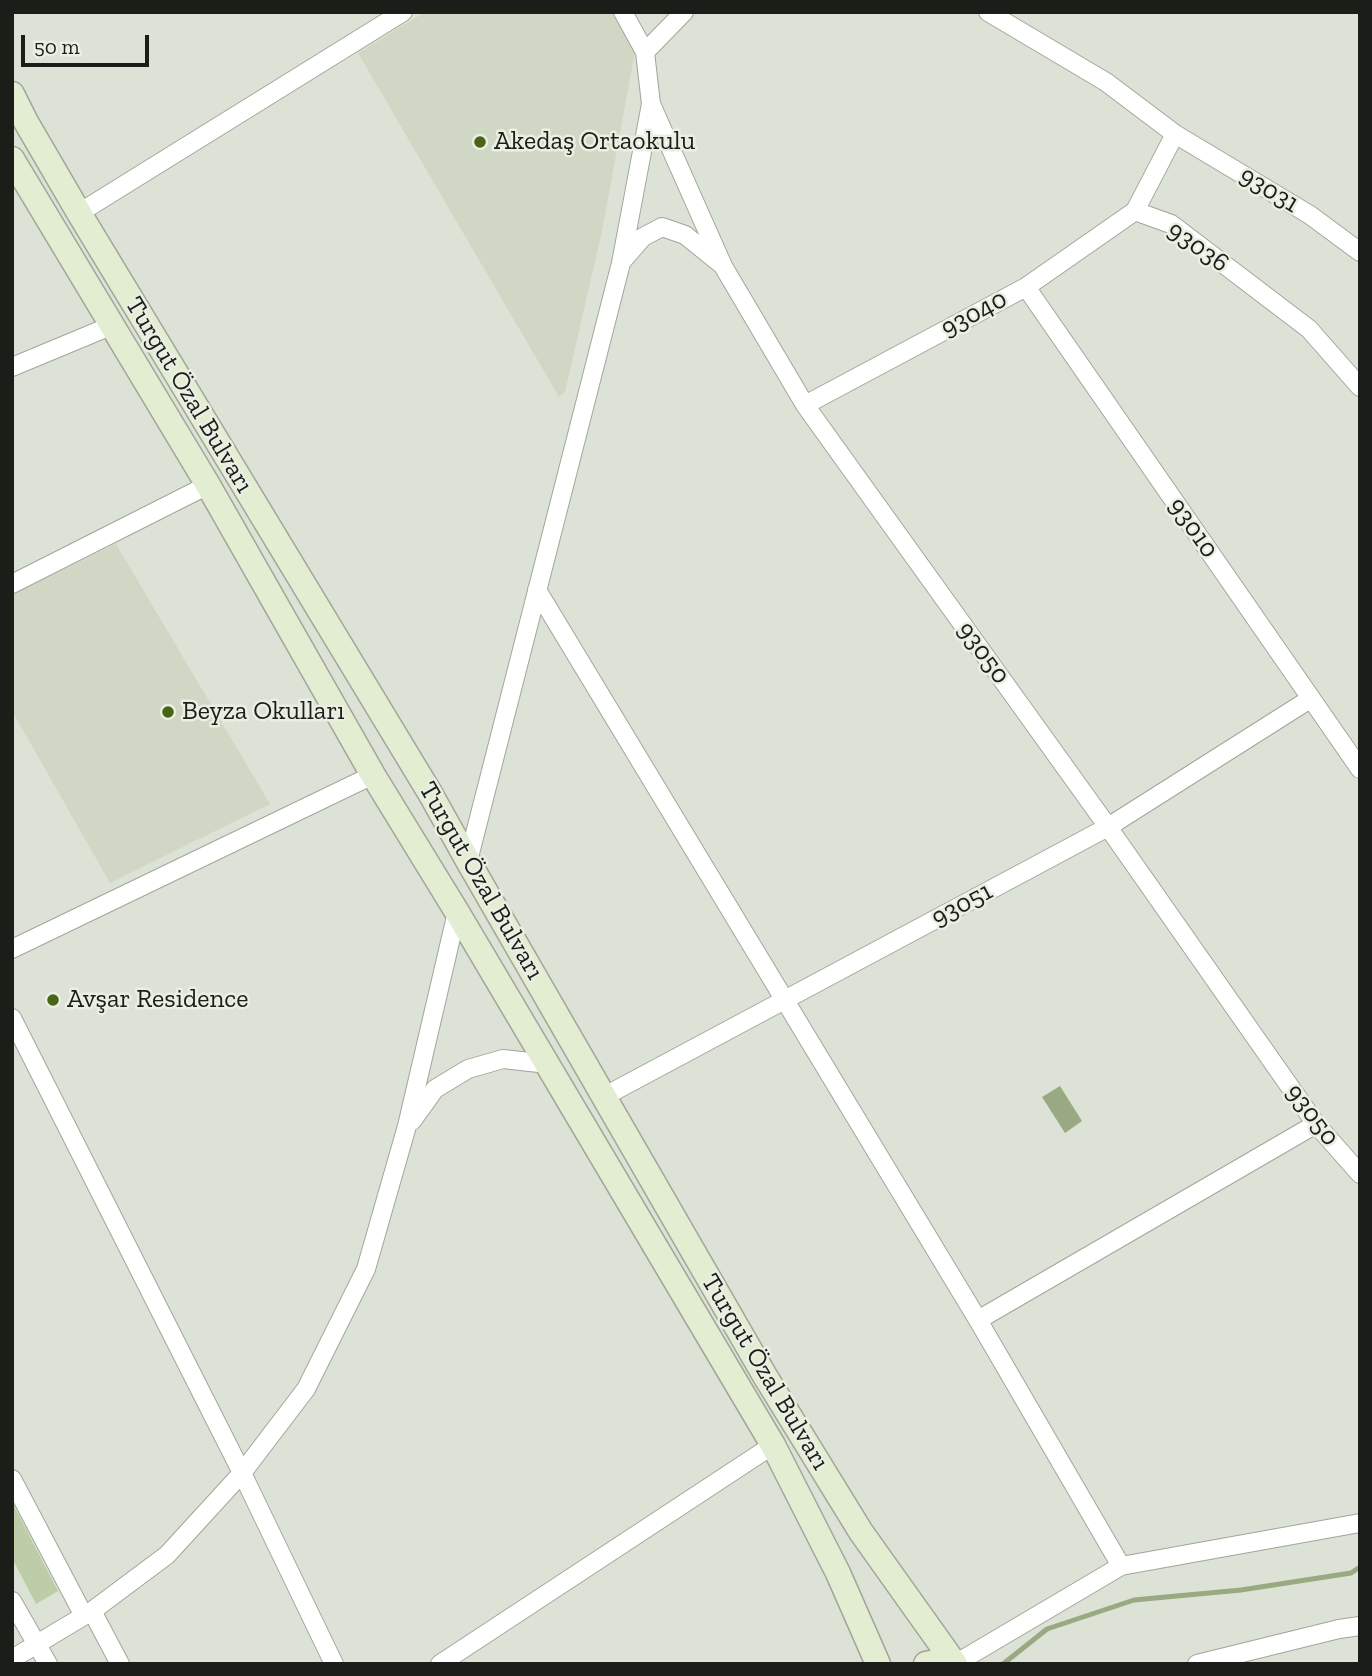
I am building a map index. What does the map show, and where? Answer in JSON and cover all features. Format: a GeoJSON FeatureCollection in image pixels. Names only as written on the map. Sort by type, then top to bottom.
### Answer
{"type":"FeatureCollection","features":[{"type":"Feature","properties":{"kind":"main road","name":"Turgut Özal Bulvarı"},"geometry":{"type":"LineString","coordinates":[[12,94],[79,213],[430,793],[765,1376],[862,1532],[955,1664]]}},
{"type":"Feature","properties":{"kind":"main road","name":"Turgut Özal Bulvarı"},"geometry":{"type":"LineString","coordinates":[[12,159],[208,485],[373,775],[548,1064],[773,1445],[838,1573],[878,1664]]}},
{"type":"Feature","properties":{"kind":"main road"},"geometry":{"type":"LineString","coordinates":[[926,1664],[940,1661],[955,1664]]}},
{"type":"Feature","properties":{"kind":"street"},"geometry":{"type":"LineString","coordinates":[[79,213],[403,12]]}},
{"type":"Feature","properties":{"kind":"street"},"geometry":{"type":"LineString","coordinates":[[468,861],[621,263],[651,104],[645,52],[623,12]]}},
{"type":"Feature","properties":{"kind":"street"},"geometry":{"type":"LineString","coordinates":[[645,52],[684,12]]}},
{"type":"Feature","properties":{"kind":"street"},"geometry":{"type":"LineString","coordinates":[[988,12],[1106,82],[1175,134]]}},
{"type":"Feature","properties":{"kind":"street","name":"93050"},"geometry":{"type":"LineString","coordinates":[[651,104],[723,266],[805,405],[1108,827],[1316,1124],[1360,1174]]}},
{"type":"Feature","properties":{"kind":"street","name":"93036"},"geometry":{"type":"LineString","coordinates":[[1175,134],[1135,211],[1171,223],[1309,329],[1360,387]]}},
{"type":"Feature","properties":{"kind":"street","name":"93031"},"geometry":{"type":"LineString","coordinates":[[1175,134],[1310,215],[1360,252]]}},
{"type":"Feature","properties":{"kind":"street","name":"93040"},"geometry":{"type":"LineString","coordinates":[[805,405],[1026,286],[1135,211]]}},
{"type":"Feature","properties":{"kind":"street"},"geometry":{"type":"LineString","coordinates":[[621,263],[643,237],[662,228],[685,236],[723,266]]}},
{"type":"Feature","properties":{"kind":"street","name":"93010"},"geometry":{"type":"LineString","coordinates":[[1026,286],[1360,769]]}},
{"type":"Feature","properties":{"kind":"street"},"geometry":{"type":"LineString","coordinates":[[12,367],[113,325]]}},
{"type":"Feature","properties":{"kind":"street"},"geometry":{"type":"LineString","coordinates":[[12,584],[208,485]]}},
{"type":"Feature","properties":{"kind":"street"},"geometry":{"type":"LineString","coordinates":[[537,590],[978,1320],[1121,1566]]}},
{"type":"Feature","properties":{"kind":"street","name":"93051"},"geometry":{"type":"LineString","coordinates":[[604,1096],[1108,827],[1310,699]]}},
{"type":"Feature","properties":{"kind":"street"},"geometry":{"type":"LineString","coordinates":[[12,949],[373,775]]}},
{"type":"Feature","properties":{"kind":"street"},"geometry":{"type":"LineString","coordinates":[[12,1659],[88,1613],[167,1555],[242,1473],[306,1389],[366,1269],[407,1126],[457,912]]}},
{"type":"Feature","properties":{"kind":"street"},"geometry":{"type":"LineString","coordinates":[[12,1018],[242,1473],[334,1664]]}},
{"type":"Feature","properties":{"kind":"street"},"geometry":{"type":"LineString","coordinates":[[407,1126],[436,1090],[468,1069],[503,1059],[548,1064]]}},
{"type":"Feature","properties":{"kind":"street"},"geometry":{"type":"LineString","coordinates":[[978,1320],[1316,1124]]}},
{"type":"Feature","properties":{"kind":"street"},"geometry":{"type":"LineString","coordinates":[[440,1664],[773,1445]]}},
{"type":"Feature","properties":{"kind":"street"},"geometry":{"type":"LineString","coordinates":[[12,1479],[120,1664]]}},
{"type":"Feature","properties":{"kind":"street"},"geometry":{"type":"LineString","coordinates":[[955,1664],[1121,1566],[1360,1523]]}},
{"type":"Feature","properties":{"kind":"street"},"geometry":{"type":"LineString","coordinates":[[12,1601],[48,1664]]}},
{"type":"Feature","properties":{"kind":"street"},"geometry":{"type":"LineString","coordinates":[[1197,1664],[1360,1626]]}},
{"type":"Feature","properties":{"kind":"shaded area","name":"Akedaş Ortaokulu"},"geometry":{"type":"Polygon","coordinates":[[[425,12],[616,12],[636,46],[602,231],[565,392],[559,397],[358,53],[425,12]]]}},
{"type":"Feature","properties":{"kind":"shaded area"},"geometry":{"type":"Polygon","coordinates":[[[116,544],[270,804],[110,883],[12,711],[12,595],[116,544]]]}},
{"type":"Feature","properties":{"kind":"shaded area"},"geometry":{"type":"Polygon","coordinates":[[[1060,1086],[1082,1121],[1065,1133],[1042,1097],[1060,1086]]]}},
{"type":"Feature","properties":{"kind":"shaded area"},"geometry":{"type":"Polygon","coordinates":[[[12,1502],[58,1591],[36,1604],[12,1558],[12,1502]]]}},
{"type":"Feature","properties":{"kind":"waterway"},"geometry":{"type":"LineString","coordinates":[[1003,1664],[1047,1629],[1134,1600],[1241,1590],[1351,1573],[1360,1567]]}},
{"type":"Feature","properties":{"kind":"place","name":"Akedaş Ortaokulu"},"geometry":{"type":"Point","coordinates":[480,142]}},
{"type":"Feature","properties":{"kind":"place","name":"Beyza Okulları"},"geometry":{"type":"Point","coordinates":[168,712]}},
{"type":"Feature","properties":{"kind":"place","name":"Avşar Residence"},"geometry":{"type":"Point","coordinates":[53,1000]}}]}
